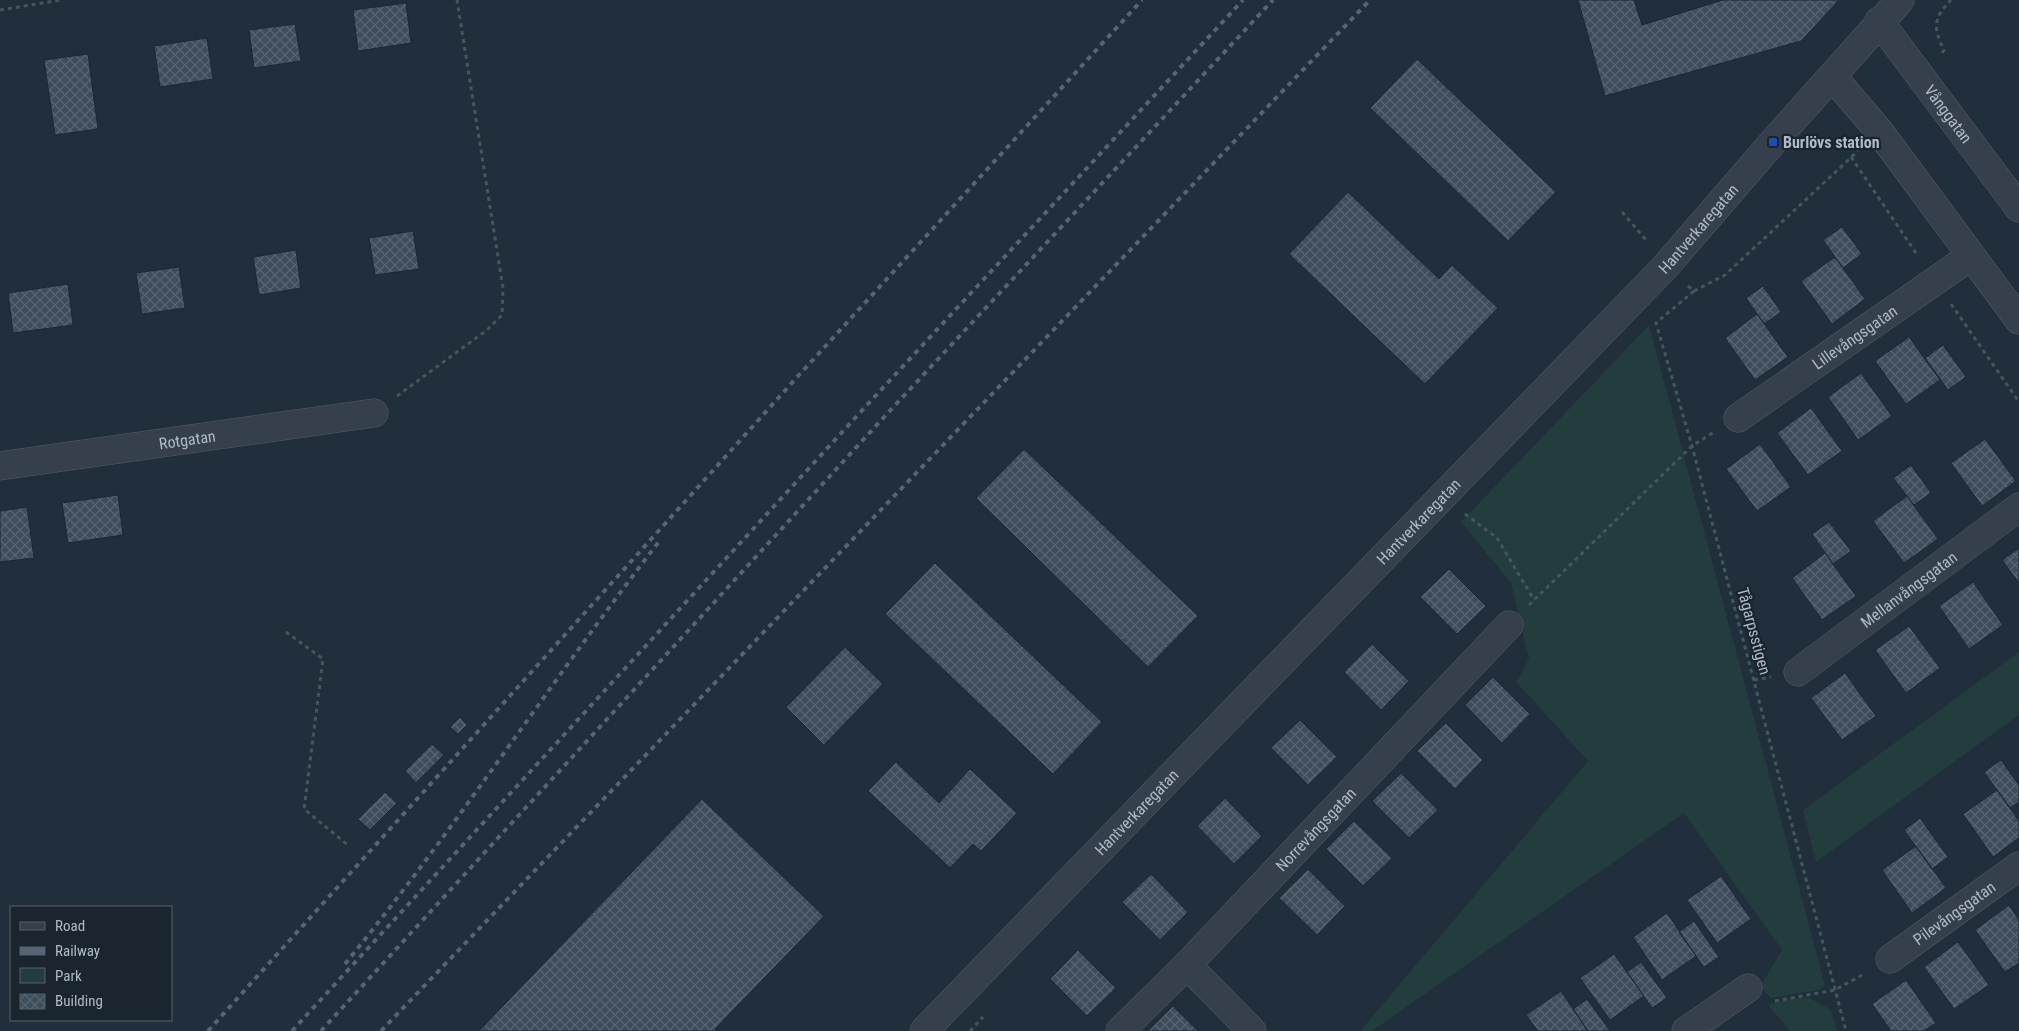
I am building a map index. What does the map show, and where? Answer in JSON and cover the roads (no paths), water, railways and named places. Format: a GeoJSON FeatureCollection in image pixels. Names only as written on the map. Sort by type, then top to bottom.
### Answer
{"type":"FeatureCollection","features":[{"type":"Feature","properties":{"kind":"street","name":"Hantverkaregatan"},"geometry":{"type":"LineString","coordinates":[[924,1031],[1665,266],[1879,21],[1900,0]]}},
{"type":"Feature","properties":{"kind":"street","name":"Vånggatan"},"geometry":{"type":"LineString","coordinates":[[1879,21],[2019,208]]}},
{"type":"Feature","properties":{"kind":"street"},"geometry":{"type":"LineString","coordinates":[[1832,76],[1879,131],[2019,320]]}},
{"type":"Feature","properties":{"kind":"street","name":"Lillevångsgatan"},"geometry":{"type":"LineString","coordinates":[[1738,418],[1971,256]]}},
{"type":"Feature","properties":{"kind":"street","name":"Rotgatan"},"geometry":{"type":"LineString","coordinates":[[0,466],[374,413]]}},
{"type":"Feature","properties":{"kind":"street","name":"Mellanvångsgatan"},"geometry":{"type":"LineString","coordinates":[[1798,672],[2019,507]]}},
{"type":"Feature","properties":{"kind":"street","name":"Norrevångsgatan"},"geometry":{"type":"LineString","coordinates":[[1120,1031],[1187,964],[1509,625]]}},
{"type":"Feature","properties":{"kind":"street","name":"Pilevångsgatan"},"geometry":{"type":"LineString","coordinates":[[1890,959],[2019,866]]}},
{"type":"Feature","properties":{"kind":"street"},"geometry":{"type":"LineString","coordinates":[[1187,964],[1252,1031]]}},
{"type":"Feature","properties":{"kind":"street"},"geometry":{"type":"LineString","coordinates":[[1686,1031],[1748,988]]}},
{"type":"Feature","properties":{"kind":"railway"},"geometry":{"type":"LineString","coordinates":[[208,1031],[799,375],[1142,0]]}},
{"type":"Feature","properties":{"kind":"railway"},"geometry":{"type":"LineString","coordinates":[[292,1031],[867,405],[1243,0]]}},
{"type":"Feature","properties":{"kind":"railway"},"geometry":{"type":"LineString","coordinates":[[321,1031],[885,416],[1273,0]]}},
{"type":"Feature","properties":{"kind":"railway"},"geometry":{"type":"LineString","coordinates":[[381,1031],[1370,0]]}},
{"type":"Feature","properties":{"kind":"railway"},"geometry":{"type":"LineString","coordinates":[[345,964],[466,806],[661,539]]}},
{"type":"Feature","properties":{"kind":"place","name":"Burlövs station"},"geometry":{"type":"Point","coordinates":[1773,142]}}]}
